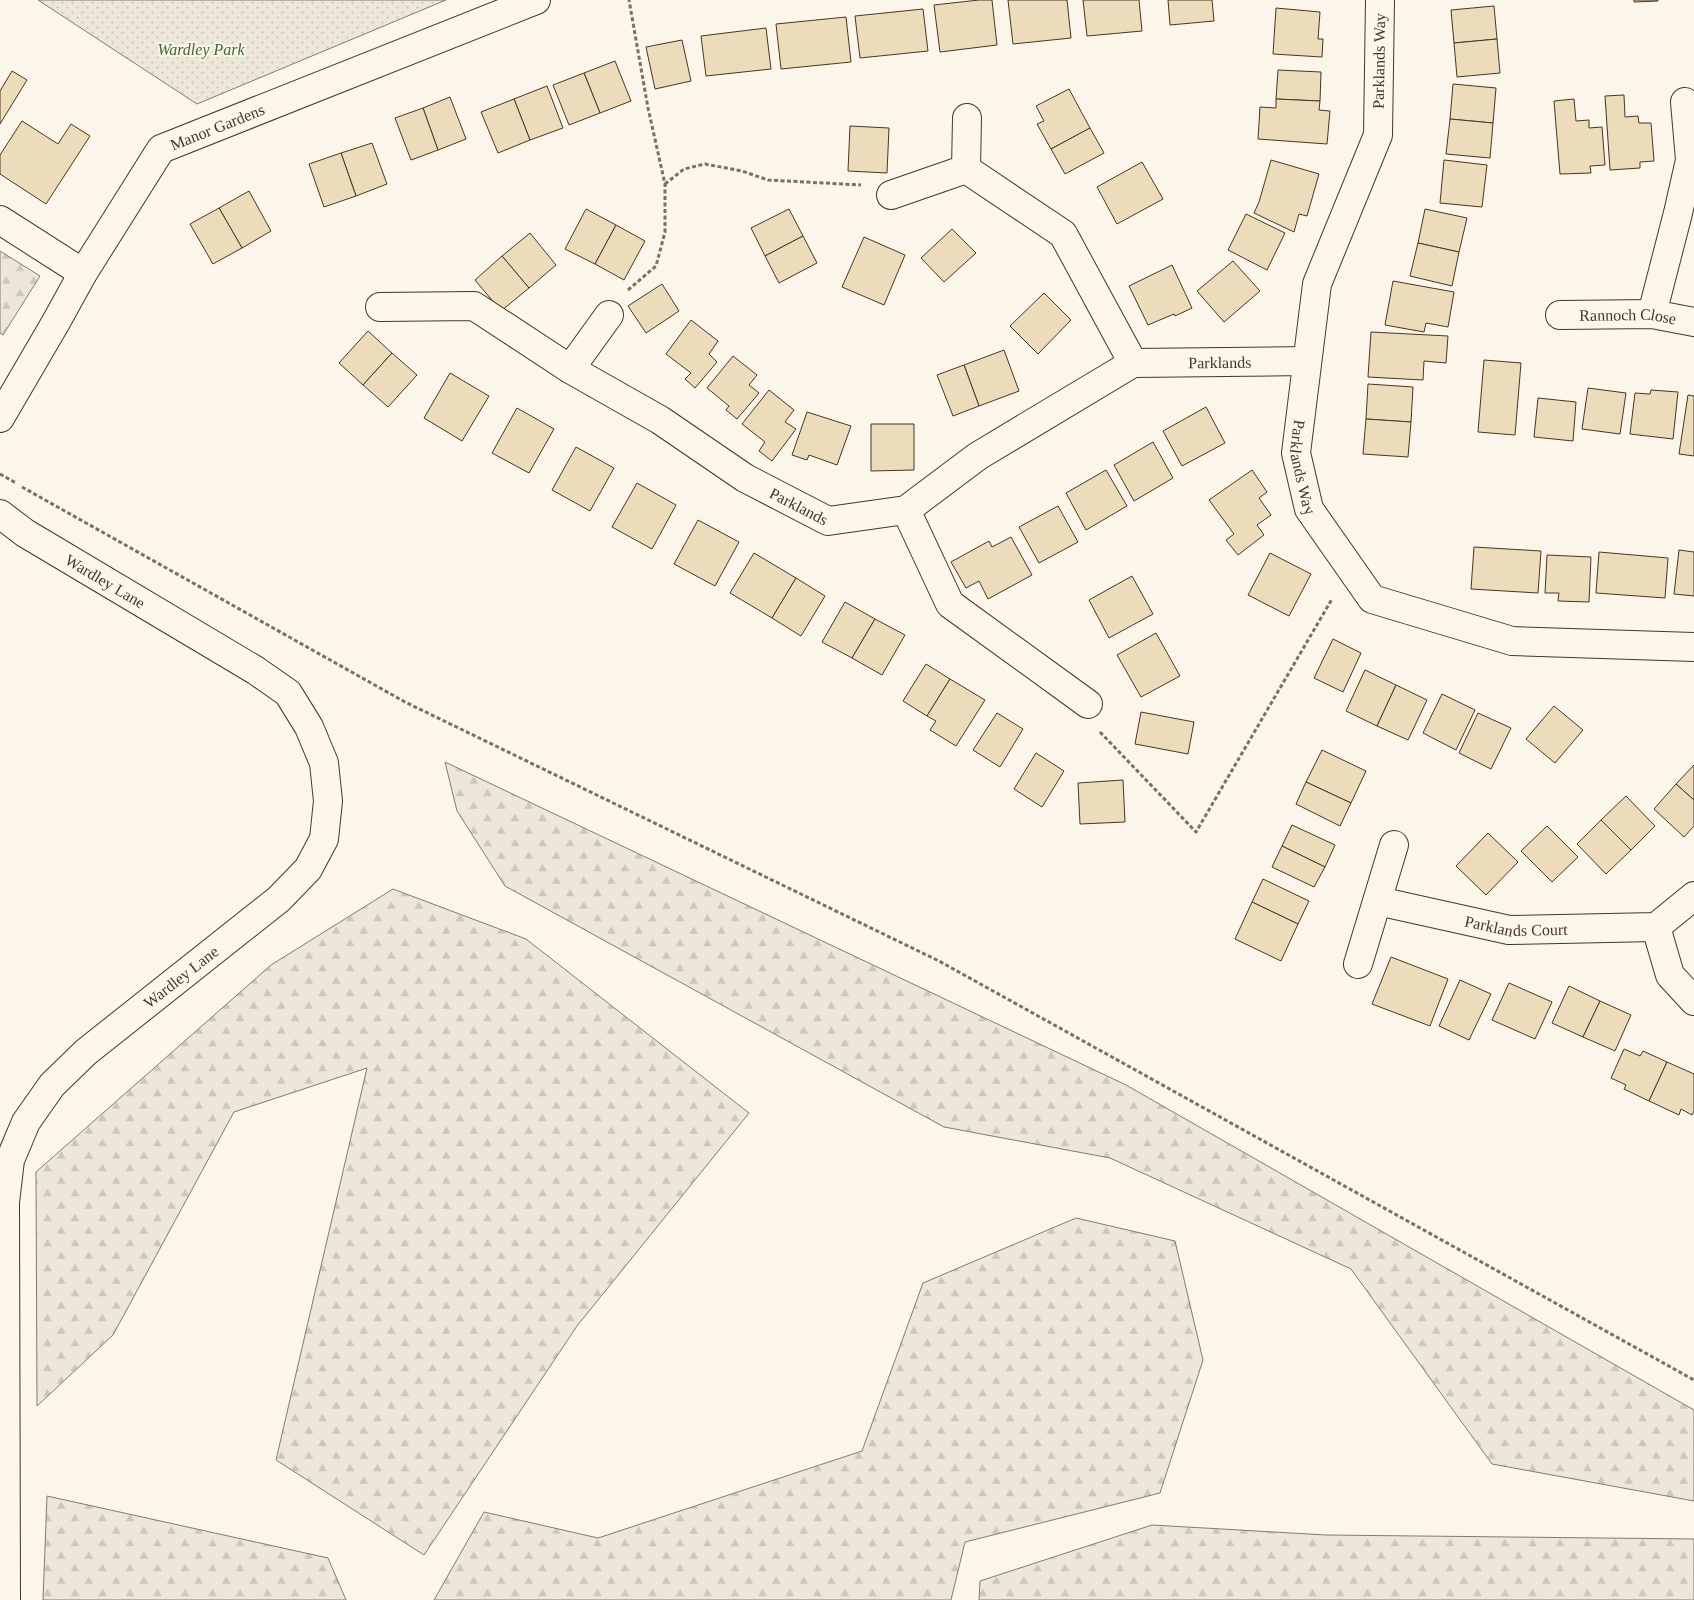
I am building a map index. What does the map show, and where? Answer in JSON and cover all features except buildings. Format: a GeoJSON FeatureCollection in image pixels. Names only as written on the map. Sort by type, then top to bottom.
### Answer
{"type":"FeatureCollection","features":[{"type":"Feature","properties":{"kind":"street","name":"Manor Gardens"},"geometry":{"type":"LineString","coordinates":[[0,418],[83,272],[162,149],[536,0]]}},
{"type":"Feature","properties":{"kind":"street","name":"Parklands Way"},"geometry":{"type":"LineString","coordinates":[[1380,0],[1378,135],[1317,284],[1296,452],[1309,509],[1372,600],[1512,641],[1694,647]]}},
{"type":"Feature","properties":{"kind":"street"},"geometry":{"type":"LineString","coordinates":[[1652,314],[1690,160],[1685,102]]}},
{"type":"Feature","properties":{"kind":"street"},"geometry":{"type":"LineString","coordinates":[[966,169],[967,118]]}},
{"type":"Feature","properties":{"kind":"street"},"geometry":{"type":"LineString","coordinates":[[891,195],[966,169]]}},
{"type":"Feature","properties":{"kind":"street"},"geometry":{"type":"LineString","coordinates":[[966,169],[1064,234],[1133,363]]}},
{"type":"Feature","properties":{"kind":"street"},"geometry":{"type":"LineString","coordinates":[[0,220],[83,272]]}},
{"type":"Feature","properties":{"kind":"street","name":"Parklands"},"geometry":{"type":"LineString","coordinates":[[380,307],[474,306],[570,369],[660,420],[745,478],[828,521],[906,510],[978,456],[1133,363],[1307,361]]}},
{"type":"Feature","properties":{"kind":"street","name":"Rannoch Close"},"geometry":{"type":"LineString","coordinates":[[1560,314],[1652,314],[1694,322]]}},
{"type":"Feature","properties":{"kind":"street"},"geometry":{"type":"LineString","coordinates":[[570,369],[609,315]]}},
{"type":"Feature","properties":{"kind":"street"},"geometry":{"type":"LineString","coordinates":[[906,510],[950,604],[1088,704]]}},
{"type":"Feature","properties":{"kind":"street","name":"Wardley Lane"},"geometry":{"type":"LineString","coordinates":[[0,514],[25,533],[255,670],[288,693],[309,727],[324,763],[328,801],[324,839],[308,869],[279,899],[86,1052],[52,1085],[26,1122],[10,1160],[5,1202],[6,1600]]}},
{"type":"Feature","properties":{"kind":"street"},"geometry":{"type":"LineString","coordinates":[[1358,964],[1394,845]]}},
{"type":"Feature","properties":{"kind":"street"},"geometry":{"type":"LineString","coordinates":[[1694,896],[1656,927],[1670,975],[1694,1001]]}},
{"type":"Feature","properties":{"kind":"street","name":"Parklands Court"},"geometry":{"type":"LineString","coordinates":[[1378,901],[1509,930],[1656,927]]}},
{"type":"Feature","properties":{"kind":"path"},"geometry":{"type":"LineString","coordinates":[[609,315],[625,293],[656,266],[665,232],[665,184],[648,108],[629,0]]}},
{"type":"Feature","properties":{"kind":"path"},"geometry":{"type":"LineString","coordinates":[[665,184],[684,169],[705,164],[742,171],[768,180],[866,185],[891,195]]}},
{"type":"Feature","properties":{"kind":"path"},"geometry":{"type":"LineString","coordinates":[[0,474],[405,702],[938,961],[1694,1380]]}},
{"type":"Feature","properties":{"kind":"path"},"geometry":{"type":"LineString","coordinates":[[1088,704],[1098,730],[1196,832],[1350,568]]}},
{"type":"Feature","properties":{"kind":"green space","name":"Wardley Park"},"geometry":{"type":"Polygon","coordinates":[[[38,0],[446,0],[197,104],[38,0]]]}},
{"type":"Feature","properties":{"kind":"green space"},"geometry":{"type":"Polygon","coordinates":[[[0,251],[40,276],[3,335],[0,333],[0,251]]]}},
{"type":"Feature","properties":{"kind":"green space"},"geometry":{"type":"Polygon","coordinates":[[[445,762],[1126,1085],[1694,1410],[1694,1501],[1492,1464],[1351,1269],[1110,1158],[944,1127],[505,886],[457,811],[445,762]]]}},
{"type":"Feature","properties":{"kind":"green space"},"geometry":{"type":"Polygon","coordinates":[[[393,889],[526,939],[749,1113],[577,1326],[424,1555],[276,1460],[367,1068],[234,1112],[113,1335],[37,1406],[36,1172],[271,965],[393,889]]]}},
{"type":"Feature","properties":{"kind":"green space"},"geometry":{"type":"Polygon","coordinates":[[[1076,1218],[1175,1241],[1203,1360],[1160,1493],[965,1542],[951,1600],[434,1600],[484,1512],[598,1538],[862,1451],[923,1283],[1076,1218]]]}},
{"type":"Feature","properties":{"kind":"green space"},"geometry":{"type":"Polygon","coordinates":[[[47,1496],[328,1558],[346,1600],[43,1600],[47,1496]]]}},
{"type":"Feature","properties":{"kind":"green space"},"geometry":{"type":"Polygon","coordinates":[[[1152,1525],[1326,1535],[1694,1539],[1694,1600],[979,1600],[980,1581],[1152,1525]]]}}]}
